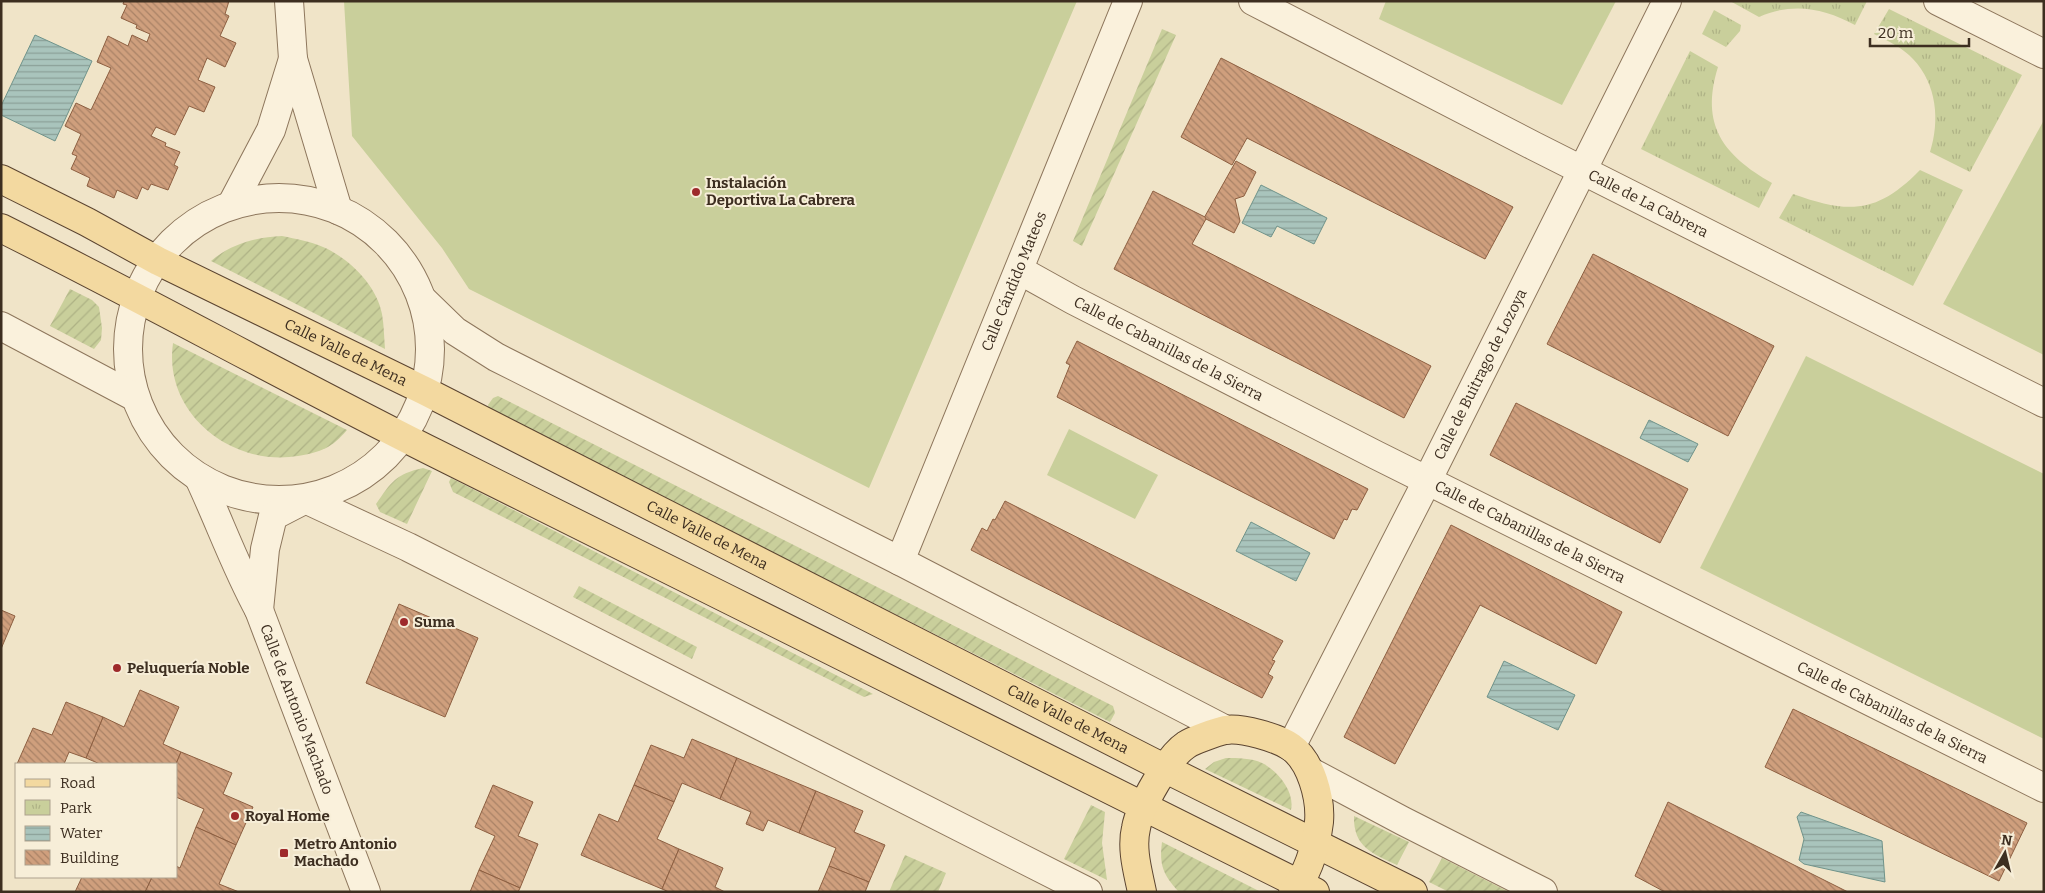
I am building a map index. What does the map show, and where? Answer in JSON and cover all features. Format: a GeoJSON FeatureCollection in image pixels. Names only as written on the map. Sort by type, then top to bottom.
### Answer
{"type":"FeatureCollection","features":[{"type":"Feature","properties":{"kind":"main road","name":"Calle Valle de Mena"},"geometry":{"type":"LineString","coordinates":[[1,179],[87,222],[158,261],[425,391],[1164,768],[1317,842],[1413,892]]}},
{"type":"Feature","properties":{"kind":"main road"},"geometry":{"type":"LineString","coordinates":[[1,228],[136,296],[403,436],[1145,805],[1302,889],[1317,842],[1320,809],[1311,772],[1292,747],[1271,738],[1247,732],[1226,730],[1186,744],[1164,768],[1145,805],[1136,828],[1135,862],[1142,892]]}},
{"type":"Feature","properties":{"kind":"street"},"geometry":{"type":"LineString","coordinates":[[289,1],[293,59],[338,210]]}},
{"type":"Feature","properties":{"kind":"street","name":"Calle Cándido Mateos"},"geometry":{"type":"LineString","coordinates":[[900,561],[1128,1]]}},
{"type":"Feature","properties":{"kind":"street","name":"Calle de La Cabrera"},"geometry":{"type":"LineString","coordinates":[[1254,1],[1582,170],[2044,403]]}},
{"type":"Feature","properties":{"kind":"street","name":"Calle de Buitrago de Lozoya"},"geometry":{"type":"LineString","coordinates":[[1292,747],[1667,1]]}},
{"type":"Feature","properties":{"kind":"street"},"geometry":{"type":"LineString","coordinates":[[1938,1],[2044,54]]}},
{"type":"Feature","properties":{"kind":"street"},"geometry":{"type":"LineString","coordinates":[[232,204],[271,130],[293,59]]}},
{"type":"Feature","properties":{"kind":"street"},"geometry":{"type":"LineString","coordinates":[[422,299],[431,342],[425,391],[419,408],[403,436],[373,469],[305,499],[266,502],[200,480],[173,460],[133,396],[126,345],[136,296],[176,236],[211,213],[232,204],[277,198],[338,210],[367,226],[397,255],[422,299],[455,331],[496,357],[900,561],[1226,730]]}},
{"type":"Feature","properties":{"kind":"street","name":"Calle de Cabanillas de la Sierra"},"geometry":{"type":"LineString","coordinates":[[1019,270],[1073,300],[1427,481],[2044,788]]}},
{"type":"Feature","properties":{"kind":"street"},"geometry":{"type":"LineString","coordinates":[[1,326],[133,396]]}},
{"type":"Feature","properties":{"kind":"street","name":"Calle de Antonio Machado"},"geometry":{"type":"LineString","coordinates":[[200,480],[226,537],[241,578],[259,610],[366,892]]}},
{"type":"Feature","properties":{"kind":"street"},"geometry":{"type":"LineString","coordinates":[[305,499],[394,540],[1088,892]]}},
{"type":"Feature","properties":{"kind":"street","name":"Calle de Antonio Machado"},"geometry":{"type":"LineString","coordinates":[[259,610],[265,549],[273,516],[305,499]]}},
{"type":"Feature","properties":{"kind":"street"},"geometry":{"type":"LineString","coordinates":[[1311,772],[1543,892]]}},
{"type":"Feature","properties":{"kind":"green space","name":"Instalación Deportiva La Cabrera"},"geometry":{"type":"Polygon","coordinates":[[[344,1],[1077,1],[869,488],[469,289],[442,248],[352,136],[344,1]]]}},
{"type":"Feature","properties":{"kind":"green space"},"geometry":{"type":"Polygon","coordinates":[[[1386,1],[1616,1],[1562,105],[1379,19],[1386,1]]]}},
{"type":"Feature","properties":{"kind":"green space"},"geometry":{"type":"Polygon","coordinates":[[[1730,1],[1867,1],[1855,25],[1832,14],[1796,8],[1771,12],[1759,17],[1730,1]]]}},
{"type":"Feature","properties":{"kind":"green space"},"geometry":{"type":"Polygon","coordinates":[[[1889,9],[2022,75],[1970,172],[1930,152],[1935,128],[1935,116],[1932,91],[1927,80],[1921,69],[1905,51],[1874,34],[1889,9]]]}},
{"type":"Feature","properties":{"kind":"green space"},"geometry":{"type":"Polygon","coordinates":[[[1714,10],[1741,25],[1740,31],[1726,47],[1702,34],[1714,10]]]}},
{"type":"Feature","properties":{"kind":"green space"},"geometry":{"type":"Polygon","coordinates":[[[1162,29],[1176,35],[1082,246],[1073,241],[1162,29]]]}},
{"type":"Feature","properties":{"kind":"green space"},"geometry":{"type":"Polygon","coordinates":[[[1690,51],[1718,67],[1713,87],[1712,106],[1714,122],[1720,136],[1740,161],[1772,183],[1759,208],[1641,149],[1690,51]]]}},
{"type":"Feature","properties":{"kind":"green space"},"geometry":{"type":"Polygon","coordinates":[[[2044,120],[2044,355],[1943,304],[2044,120]]]}},
{"type":"Feature","properties":{"kind":"green space"},"geometry":{"type":"Polygon","coordinates":[[[1920,170],[1963,190],[1913,286],[1779,218],[1793,194],[1830,205],[1861,206],[1876,202],[1890,195],[1920,170]]]}},
{"type":"Feature","properties":{"kind":"green space"},"geometry":{"type":"Polygon","coordinates":[[[282,236],[323,247],[342,258],[360,274],[368,283],[379,304],[383,318],[385,349],[211,261],[227,250],[244,242],[282,236]]]}},
{"type":"Feature","properties":{"kind":"green space"},"geometry":{"type":"Polygon","coordinates":[[[70,289],[92,300],[99,307],[102,328],[101,340],[94,349],[50,326],[70,289]]]}},
{"type":"Feature","properties":{"kind":"green space"},"geometry":{"type":"Polygon","coordinates":[[[173,343],[347,430],[326,448],[298,456],[273,457],[249,453],[226,444],[207,430],[190,412],[179,392],[173,368],[173,343]]]}},
{"type":"Feature","properties":{"kind":"green space"},"geometry":{"type":"Polygon","coordinates":[[[1806,356],[2044,474],[2044,739],[1700,568],[1806,356]]]}},
{"type":"Feature","properties":{"kind":"green space"},"geometry":{"type":"Polygon","coordinates":[[[498,396],[1113,706],[1115,713],[1110,722],[489,410],[488,405],[493,398],[498,396]]]}},
{"type":"Feature","properties":{"kind":"green space"},"geometry":{"type":"Polygon","coordinates":[[[1069,429],[1158,475],[1135,519],[1047,475],[1069,429]]]}},
{"type":"Feature","properties":{"kind":"green space"},"geometry":{"type":"Polygon","coordinates":[[[423,468],[432,471],[407,524],[380,512],[376,504],[390,485],[400,476],[423,468]]]}},
{"type":"Feature","properties":{"kind":"green space"},"geometry":{"type":"Polygon","coordinates":[[[451,478],[873,694],[864,697],[453,492],[449,482],[451,478]]]}},
{"type":"Feature","properties":{"kind":"green space"},"geometry":{"type":"Polygon","coordinates":[[[579,586],[697,647],[692,659],[573,597],[579,586]]]}},
{"type":"Feature","properties":{"kind":"green space"},"geometry":{"type":"Polygon","coordinates":[[[1226,758],[1253,760],[1262,763],[1274,771],[1288,789],[1292,803],[1291,810],[1205,769],[1214,762],[1226,758]]]}},
{"type":"Feature","properties":{"kind":"green space"},"geometry":{"type":"Polygon","coordinates":[[[1091,805],[1105,812],[1102,843],[1107,880],[1064,859],[1091,805]]]}},
{"type":"Feature","properties":{"kind":"green space"},"geometry":{"type":"Polygon","coordinates":[[[1354,816],[1409,842],[1397,865],[1366,848],[1357,835],[1354,816]]]}},
{"type":"Feature","properties":{"kind":"green space"},"geometry":{"type":"Polygon","coordinates":[[[1162,842],[1261,892],[1179,892],[1163,869],[1161,857],[1162,842]]]}},
{"type":"Feature","properties":{"kind":"green space"},"geometry":{"type":"Polygon","coordinates":[[[905,855],[946,873],[938,892],[889,892],[905,855]]]}},
{"type":"Feature","properties":{"kind":"green space"},"geometry":{"type":"Polygon","coordinates":[[[1442,858],[1509,892],[1449,892],[1429,882],[1442,858]]]}},
{"type":"Feature","properties":{"kind":"water"},"geometry":{"type":"Polygon","coordinates":[[[35,35],[92,61],[55,141],[1,115],[1,106],[35,35]]]}},
{"type":"Feature","properties":{"kind":"water"},"geometry":{"type":"Polygon","coordinates":[[[1261,185],[1327,218],[1314,244],[1277,226],[1271,237],[1242,223],[1261,185]]]}},
{"type":"Feature","properties":{"kind":"water"},"geometry":{"type":"Polygon","coordinates":[[[1649,420],[1698,444],[1688,462],[1640,438],[1649,420]]]}},
{"type":"Feature","properties":{"kind":"water"},"geometry":{"type":"Polygon","coordinates":[[[1251,522],[1310,553],[1296,581],[1236,551],[1251,522]]]}},
{"type":"Feature","properties":{"kind":"water"},"geometry":{"type":"Polygon","coordinates":[[[1504,661],[1575,695],[1558,730],[1487,697],[1504,661]]]}},
{"type":"Feature","properties":{"kind":"water"},"geometry":{"type":"Polygon","coordinates":[[[1801,812],[1882,841],[1885,882],[1804,864],[1799,860],[1804,839],[1797,817],[1801,812]]]}},
{"type":"Feature","properties":{"kind":"building"},"geometry":{"type":"Polygon","coordinates":[[[124,1],[229,1],[225,14],[229,16],[220,36],[236,43],[225,67],[207,58],[198,80],[215,87],[204,112],[189,106],[175,135],[156,127],[151,136],[166,143],[165,146],[180,152],[174,165],[178,167],[168,190],[151,184],[148,190],[142,187],[137,199],[117,190],[114,198],[87,186],[90,178],[71,169],[77,156],[72,154],[81,134],[65,126],[76,103],[91,110],[111,68],[97,62],[108,36],[128,46],[132,35],[147,42],[150,34],[136,28],[137,25],[121,18],[127,5],[123,4],[124,1]]]}},
{"type":"Feature","properties":{"kind":"building"},"geometry":{"type":"Polygon","coordinates":[[[1221,58],[1513,207],[1485,259],[1247,138],[1232,165],[1181,137],[1221,58]]]}},
{"type":"Feature","properties":{"kind":"building"},"geometry":{"type":"Polygon","coordinates":[[[1236,161],[1256,172],[1244,196],[1235,199],[1240,221],[1234,233],[1204,218],[1236,161]]]}},
{"type":"Feature","properties":{"kind":"building"},"geometry":{"type":"Polygon","coordinates":[[[1153,191],[1205,217],[1206,219],[1192,244],[1431,366],[1404,418],[1114,269],[1153,191]]]}},
{"type":"Feature","properties":{"kind":"building"},"geometry":{"type":"Polygon","coordinates":[[[1593,254],[1774,346],[1728,436],[1547,344],[1593,254]]]}},
{"type":"Feature","properties":{"kind":"building"},"geometry":{"type":"Polygon","coordinates":[[[1077,341],[1368,489],[1357,510],[1352,509],[1347,520],[1344,519],[1334,539],[1057,397],[1070,365],[1066,363],[1077,341]]]}},
{"type":"Feature","properties":{"kind":"building"},"geometry":{"type":"Polygon","coordinates":[[[1516,403],[1688,489],[1660,543],[1490,455],[1516,403]]]}},
{"type":"Feature","properties":{"kind":"building"},"geometry":{"type":"Polygon","coordinates":[[[1005,501],[1283,641],[1272,660],[1275,661],[1268,674],[1273,677],[1262,698],[971,550],[982,528],[987,531],[1005,501]]]}},
{"type":"Feature","properties":{"kind":"building"},"geometry":{"type":"Polygon","coordinates":[[[1451,525],[1622,612],[1596,664],[1480,605],[1395,764],[1344,737],[1451,525]]]}},
{"type":"Feature","properties":{"kind":"building"},"geometry":{"type":"Polygon","coordinates":[[[399,604],[478,638],[445,717],[366,683],[399,604]]]}},
{"type":"Feature","properties":{"kind":"building"},"geometry":{"type":"Polygon","coordinates":[[[1,610],[15,616],[1,649],[1,610]]]}},
{"type":"Feature","properties":{"kind":"building"},"geometry":{"type":"Polygon","coordinates":[[[140,690],[179,707],[163,744],[181,752],[176,763],[98,763],[86,758],[103,717],[124,727],[140,690]]]}},
{"type":"Feature","properties":{"kind":"building"},"geometry":{"type":"Polygon","coordinates":[[[66,702],[103,717],[86,758],[69,752],[64,763],[17,763],[33,728],[52,735],[66,702]]]}},
{"type":"Feature","properties":{"kind":"building"},"geometry":{"type":"Polygon","coordinates":[[[1793,709],[2027,823],[1999,881],[1765,767],[1793,709]]]}},
{"type":"Feature","properties":{"kind":"building"},"geometry":{"type":"Polygon","coordinates":[[[692,739],[737,758],[720,799],[682,783],[674,802],[634,785],[651,745],[684,758],[692,739]]]}},
{"type":"Feature","properties":{"kind":"building"},"geometry":{"type":"Polygon","coordinates":[[[181,752],[232,773],[223,794],[253,807],[236,845],[196,827],[204,809],[178,798],[178,763],[176,763],[181,752]]]}},
{"type":"Feature","properties":{"kind":"building"},"geometry":{"type":"Polygon","coordinates":[[[737,758],[816,791],[799,833],[768,820],[763,831],[746,824],[751,812],[720,799],[737,758]]]}},
{"type":"Feature","properties":{"kind":"building"},"geometry":{"type":"Polygon","coordinates":[[[493,785],[533,802],[518,836],[538,844],[520,888],[479,870],[495,836],[475,827],[493,785]]]}},
{"type":"Feature","properties":{"kind":"building"},"geometry":{"type":"Polygon","coordinates":[[[634,785],[674,802],[657,839],[679,849],[662,889],[581,855],[599,814],[618,822],[634,785]]]}},
{"type":"Feature","properties":{"kind":"building"},"geometry":{"type":"Polygon","coordinates":[[[816,791],[863,811],[854,832],[885,845],[869,882],[829,866],[836,848],[799,833],[816,791]]]}},
{"type":"Feature","properties":{"kind":"building"},"geometry":{"type":"Polygon","coordinates":[[[1668,802],[1848,892],[1665,892],[1635,876],[1668,802]]]}},
{"type":"Feature","properties":{"kind":"building"},"geometry":{"type":"Polygon","coordinates":[[[196,827],[236,845],[219,884],[239,892],[145,892],[152,878],[178,878],[178,867],[180,868],[196,827]]]}},
{"type":"Feature","properties":{"kind":"building"},"geometry":{"type":"Polygon","coordinates":[[[679,849],[723,868],[715,887],[725,892],[669,892],[662,889],[679,849]]]}},
{"type":"Feature","properties":{"kind":"building"},"geometry":{"type":"Polygon","coordinates":[[[829,866],[869,882],[865,892],[818,892],[829,866]]]}},
{"type":"Feature","properties":{"kind":"building"},"geometry":{"type":"Polygon","coordinates":[[[479,870],[520,888],[518,892],[470,892],[479,870]]]}},
{"type":"Feature","properties":{"kind":"building"},"geometry":{"type":"Polygon","coordinates":[[[82,878],[152,878],[145,892],[75,892],[82,878]]]}},
{"type":"Feature","properties":{"kind":"place","name":"Instalación Deportiva La Cabrera"},"geometry":{"type":"Point","coordinates":[696,192]}},
{"type":"Feature","properties":{"kind":"place","name":"Suma"},"geometry":{"type":"Point","coordinates":[404,622]}},
{"type":"Feature","properties":{"kind":"place","name":"Peluquería Noble"},"geometry":{"type":"Point","coordinates":[117,668]}},
{"type":"Feature","properties":{"kind":"place","name":"Royal Home"},"geometry":{"type":"Point","coordinates":[235,816]}},
{"type":"Feature","properties":{"kind":"place","name":"Metro Antonio Machado"},"geometry":{"type":"Point","coordinates":[284,853]}}]}
